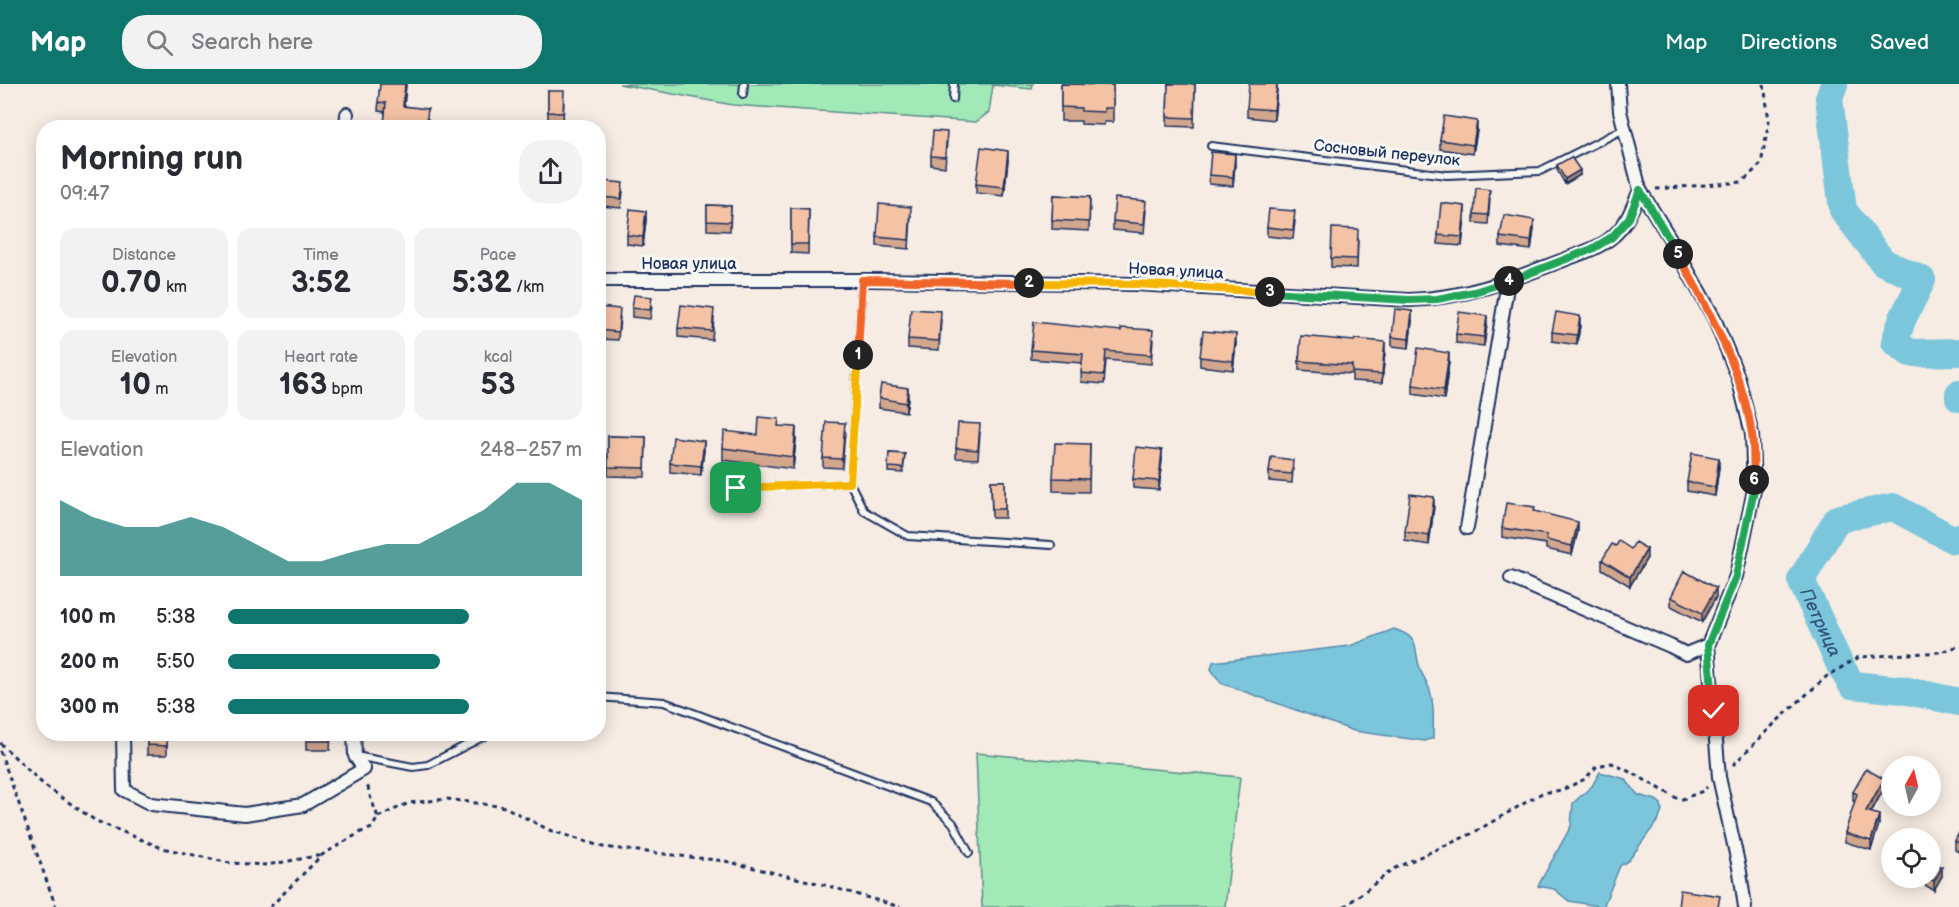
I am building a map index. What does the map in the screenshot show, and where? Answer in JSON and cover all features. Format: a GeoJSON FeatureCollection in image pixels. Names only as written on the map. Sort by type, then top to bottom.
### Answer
{"type":"FeatureCollection","features":[{"type":"Feature","properties":{"kind":"street"},"geometry":{"type":"LineString","coordinates":[[1618,84],[1620,111],[1640,190],[1714,318],[1738,377],[1752,434],[1754,490],[1736,576],[1708,645],[1719,777],[1740,872],[1745,907]]}},
{"type":"Feature","properties":{"kind":"street"},"geometry":{"type":"LineString","coordinates":[[346,114],[346,120]]}},
{"type":"Feature","properties":{"kind":"street","name":"Новая улица"},"geometry":{"type":"LineString","coordinates":[[606,280],[862,280],[1136,284],[1409,300],[1446,297],[1508,282],[1592,249],[1612,237],[1629,218],[1640,190]]}},
{"type":"Feature","properties":{"kind":"street"},"geometry":{"type":"LineString","coordinates":[[1467,528],[1508,282]]}},
{"type":"Feature","properties":{"kind":"street"},"geometry":{"type":"LineString","coordinates":[[1511,578],[1686,654],[1708,645]]}},
{"type":"Feature","properties":{"kind":"street"},"geometry":{"type":"LineString","coordinates":[[123,741],[124,790],[151,804],[245,814],[303,805],[364,769],[355,756],[354,741]]}},
{"type":"Feature","properties":{"kind":"lane"},"geometry":{"type":"LineString","coordinates":[[743,94],[744,84]]}},
{"type":"Feature","properties":{"kind":"lane"},"geometry":{"type":"LineString","coordinates":[[953,99],[954,84]]}},
{"type":"Feature","properties":{"kind":"lane","name":"Сосновый переулок"},"geometry":{"type":"LineString","coordinates":[[1211,146],[1447,175],[1540,171],[1624,129]]}},
{"type":"Feature","properties":{"kind":"lane"},"geometry":{"type":"LineString","coordinates":[[862,280],[850,483],[864,511],[908,536],[1051,545]]}},
{"type":"Feature","properties":{"kind":"lane"},"geometry":{"type":"LineString","coordinates":[[736,488],[850,483]]}},
{"type":"Feature","properties":{"kind":"lane"},"geometry":{"type":"LineString","coordinates":[[606,698],[664,702],[931,802],[953,823],[969,853]]}},
{"type":"Feature","properties":{"kind":"lane"},"geometry":{"type":"LineString","coordinates":[[355,756],[413,767],[428,765],[474,741]]}},
{"type":"Feature","properties":{"kind":"path"},"geometry":{"type":"LineString","coordinates":[[1640,190],[1742,182],[1761,164],[1769,121],[1764,84]]}},
{"type":"Feature","properties":{"kind":"path"},"geometry":{"type":"LineString","coordinates":[[1344,907],[1395,868],[1471,834],[1542,793],[1562,790],[1585,779],[1597,766],[1612,763],[1680,800],[1703,791],[1743,757],[1775,723],[1827,676],[1859,657],[1941,652],[1959,646]]}},
{"type":"Feature","properties":{"kind":"path"},"geometry":{"type":"LineString","coordinates":[[0,743],[45,786],[96,821],[162,848],[230,863],[267,865],[322,855]]}},
{"type":"Feature","properties":{"kind":"path"},"geometry":{"type":"LineString","coordinates":[[0,752],[56,907]]}},
{"type":"Feature","properties":{"kind":"path"},"geometry":{"type":"LineString","coordinates":[[364,769],[378,818]]}},
{"type":"Feature","properties":{"kind":"path"},"geometry":{"type":"LineString","coordinates":[[270,907],[322,855],[372,828],[378,818],[409,803],[447,799],[505,807],[549,830],[603,847],[725,861],[821,884],[900,907]]}},
{"type":"Feature","properties":{"kind":"green space"},"geometry":{"type":"Polygon","coordinates":[[[619,84],[1033,84],[1032,89],[993,85],[989,112],[976,122],[733,105],[619,84]]]}},
{"type":"Feature","properties":{"kind":"green space"},"geometry":{"type":"Polygon","coordinates":[[[976,753],[1240,777],[1225,907],[982,907],[976,753]]]}},
{"type":"Feature","properties":{"kind":"water"},"geometry":{"type":"Polygon","coordinates":[[[1394,629],[1403,632],[1415,644],[1420,669],[1432,697],[1433,738],[1425,741],[1354,731],[1221,683],[1211,669],[1213,662],[1350,646],[1394,629]]]}},
{"type":"Feature","properties":{"kind":"water"},"geometry":{"type":"Polygon","coordinates":[[[1600,772],[1625,779],[1638,795],[1656,800],[1661,804],[1662,811],[1659,819],[1629,860],[1620,866],[1603,907],[1569,901],[1554,889],[1538,886],[1571,826],[1573,803],[1592,786],[1600,772]]]}},
{"type":"Feature","properties":{"kind":"building"},"geometry":{"type":"Polygon","coordinates":[[[380,84],[405,84],[403,106],[428,109],[427,120],[385,120],[386,103],[378,102],[380,84]]]}},
{"type":"Feature","properties":{"kind":"building"},"geometry":{"type":"Polygon","coordinates":[[[1061,84],[1113,85],[1113,108],[1104,108],[1104,112],[1061,107],[1061,84]]]}},
{"type":"Feature","properties":{"kind":"building"},"geometry":{"type":"Polygon","coordinates":[[[1168,84],[1195,84],[1194,118],[1167,117],[1168,84]]]}},
{"type":"Feature","properties":{"kind":"building"},"geometry":{"type":"Polygon","coordinates":[[[1249,84],[1277,84],[1274,110],[1247,108],[1249,84]]]}},
{"type":"Feature","properties":{"kind":"building"},"geometry":{"type":"Polygon","coordinates":[[[548,91],[564,91],[563,113],[548,112],[548,91]]]}},
{"type":"Feature","properties":{"kind":"building"},"geometry":{"type":"Polygon","coordinates":[[[1444,116],[1477,121],[1473,145],[1440,140],[1444,116]]]}},
{"type":"Feature","properties":{"kind":"building"},"geometry":{"type":"Polygon","coordinates":[[[933,131],[947,132],[945,157],[931,156],[933,131]]]}},
{"type":"Feature","properties":{"kind":"building"},"geometry":{"type":"Polygon","coordinates":[[[981,147],[1008,151],[1004,187],[976,184],[981,147]]]}},
{"type":"Feature","properties":{"kind":"building"},"geometry":{"type":"Polygon","coordinates":[[[1211,152],[1235,154],[1233,177],[1209,175],[1211,152]]]}},
{"type":"Feature","properties":{"kind":"building"},"geometry":{"type":"Polygon","coordinates":[[[1571,157],[1580,170],[1565,179],[1557,165],[1571,157]]]}},
{"type":"Feature","properties":{"kind":"building"},"geometry":{"type":"Polygon","coordinates":[[[606,181],[623,183],[621,199],[606,197],[606,181]]]}},
{"type":"Feature","properties":{"kind":"building"},"geometry":{"type":"Polygon","coordinates":[[[1476,188],[1490,190],[1488,215],[1474,214],[1476,188]]]}},
{"type":"Feature","properties":{"kind":"building"},"geometry":{"type":"Polygon","coordinates":[[[1053,195],[1090,197],[1089,222],[1052,220],[1053,195]]]}},
{"type":"Feature","properties":{"kind":"building"},"geometry":{"type":"Polygon","coordinates":[[[1115,198],[1146,201],[1144,224],[1113,221],[1115,198]]]}},
{"type":"Feature","properties":{"kind":"building"},"geometry":{"type":"Polygon","coordinates":[[[1441,203],[1465,206],[1462,237],[1438,235],[1441,203]]]}},
{"type":"Feature","properties":{"kind":"building"},"geometry":{"type":"Polygon","coordinates":[[[879,204],[911,207],[909,240],[877,237],[879,204]]]}},
{"type":"Feature","properties":{"kind":"building"},"geometry":{"type":"Polygon","coordinates":[[[707,205],[731,206],[730,222],[707,221],[707,205]]]}},
{"type":"Feature","properties":{"kind":"building"},"geometry":{"type":"Polygon","coordinates":[[[791,208],[809,209],[808,244],[791,244],[791,208]]]}},
{"type":"Feature","properties":{"kind":"building"},"geometry":{"type":"Polygon","coordinates":[[[630,209],[646,211],[643,237],[627,235],[630,209]]]}},
{"type":"Feature","properties":{"kind":"building"},"geometry":{"type":"Polygon","coordinates":[[[1269,209],[1295,211],[1293,230],[1267,227],[1269,209]]]}},
{"type":"Feature","properties":{"kind":"building"},"geometry":{"type":"Polygon","coordinates":[[[1504,215],[1534,220],[1531,241],[1500,237],[1504,215]]]}},
{"type":"Feature","properties":{"kind":"building"},"geometry":{"type":"Polygon","coordinates":[[[1332,228],[1358,229],[1357,259],[1331,258],[1332,228]]]}},
{"type":"Feature","properties":{"kind":"building"},"geometry":{"type":"Polygon","coordinates":[[[634,295],[652,297],[650,310],[632,308],[634,295]]]}},
{"type":"Feature","properties":{"kind":"building"},"geometry":{"type":"Polygon","coordinates":[[[681,305],[714,309],[712,331],[678,328],[681,305]]]}},
{"type":"Feature","properties":{"kind":"building"},"geometry":{"type":"Polygon","coordinates":[[[606,308],[620,309],[618,332],[606,331],[606,308]]]}},
{"type":"Feature","properties":{"kind":"building"},"geometry":{"type":"Polygon","coordinates":[[[911,309],[941,311],[939,341],[908,339],[911,309]]]}},
{"type":"Feature","properties":{"kind":"building"},"geometry":{"type":"Polygon","coordinates":[[[1395,309],[1412,311],[1409,339],[1392,337],[1395,309]]]}},
{"type":"Feature","properties":{"kind":"building"},"geometry":{"type":"Polygon","coordinates":[[[1459,312],[1487,316],[1484,337],[1456,334],[1459,312]]]}},
{"type":"Feature","properties":{"kind":"building"},"geometry":{"type":"Polygon","coordinates":[[[1556,312],[1580,316],[1577,335],[1552,332],[1556,312]]]}},
{"type":"Feature","properties":{"kind":"building"},"geometry":{"type":"Polygon","coordinates":[[[1034,322],[1121,331],[1121,328],[1153,330],[1151,355],[1106,351],[1104,375],[1081,373],[1083,354],[1031,350],[1034,322]]]}},
{"type":"Feature","properties":{"kind":"building"},"geometry":{"type":"Polygon","coordinates":[[[1203,331],[1236,334],[1233,361],[1200,357],[1203,331]]]}},
{"type":"Feature","properties":{"kind":"building"},"geometry":{"type":"Polygon","coordinates":[[[1301,336],[1385,342],[1382,374],[1352,372],[1352,365],[1299,361],[1301,336]]]}},
{"type":"Feature","properties":{"kind":"building"},"geometry":{"type":"Polygon","coordinates":[[[1418,348],[1449,353],[1444,390],[1413,385],[1418,348]]]}},
{"type":"Feature","properties":{"kind":"building"},"geometry":{"type":"Polygon","coordinates":[[[881,384],[908,388],[906,403],[879,398],[881,384]]]}},
{"type":"Feature","properties":{"kind":"building"},"geometry":{"type":"Polygon","coordinates":[[[759,417],[779,419],[778,426],[796,427],[793,457],[723,448],[724,431],[758,435],[759,417]]]}},
{"type":"Feature","properties":{"kind":"building"},"geometry":{"type":"Polygon","coordinates":[[[826,422],[845,423],[842,459],[823,458],[826,422]]]}},
{"type":"Feature","properties":{"kind":"building"},"geometry":{"type":"Polygon","coordinates":[[[958,423],[980,424],[978,450],[956,448],[958,423]]]}},
{"type":"Feature","properties":{"kind":"building"},"geometry":{"type":"Polygon","coordinates":[[[608,436],[646,437],[645,468],[608,467],[608,436]]]}},
{"type":"Feature","properties":{"kind":"building"},"geometry":{"type":"Polygon","coordinates":[[[673,437],[704,441],[701,466],[670,463],[673,437]]]}},
{"type":"Feature","properties":{"kind":"building"},"geometry":{"type":"Polygon","coordinates":[[[1055,443],[1090,444],[1089,479],[1053,478],[1055,443]]]}},
{"type":"Feature","properties":{"kind":"building"},"geometry":{"type":"Polygon","coordinates":[[[1136,447],[1162,450],[1159,481],[1133,479],[1136,447]]]}},
{"type":"Feature","properties":{"kind":"building"},"geometry":{"type":"Polygon","coordinates":[[[889,453],[905,454],[903,468],[888,467],[889,453]]]}},
{"type":"Feature","properties":{"kind":"building"},"geometry":{"type":"Polygon","coordinates":[[[1692,453],[1719,458],[1715,487],[1687,482],[1692,453]]]}},
{"type":"Feature","properties":{"kind":"building"},"geometry":{"type":"Polygon","coordinates":[[[1271,457],[1293,460],[1292,474],[1269,472],[1271,457]]]}},
{"type":"Feature","properties":{"kind":"building"},"geometry":{"type":"Polygon","coordinates":[[[991,481],[1005,481],[1005,509],[992,509],[991,481]]]}},
{"type":"Feature","properties":{"kind":"building"},"geometry":{"type":"Polygon","coordinates":[[[1410,494],[1434,497],[1429,536],[1405,532],[1410,494]]]}},
{"type":"Feature","properties":{"kind":"building"},"geometry":{"type":"Polygon","coordinates":[[[1506,503],[1535,507],[1534,511],[1578,522],[1572,546],[1546,540],[1547,535],[1502,528],[1506,503]]]}},
{"type":"Feature","properties":{"kind":"building"},"geometry":{"type":"Polygon","coordinates":[[[1619,541],[1631,549],[1635,542],[1647,549],[1630,577],[1602,560],[1612,544],[1616,546],[1619,541]]]}},
{"type":"Feature","properties":{"kind":"building"},"geometry":{"type":"Polygon","coordinates":[[[1684,571],[1716,588],[1702,613],[1671,597],[1684,571]]]}},
{"type":"Feature","properties":{"kind":"building"},"geometry":{"type":"Polygon","coordinates":[[[147,741],[167,741],[167,746],[147,745],[147,741]]]}},
{"type":"Feature","properties":{"kind":"building"},"geometry":{"type":"Polygon","coordinates":[[[1866,769],[1881,777],[1881,784],[1866,811],[1879,815],[1871,841],[1845,833],[1857,794],[1853,792],[1866,769]]]}},
{"type":"Feature","properties":{"kind":"building"},"geometry":{"type":"Polygon","coordinates":[[[1680,890],[1720,896],[1718,907],[1678,907],[1680,890]]]}},
{"type":"Feature","properties":{"kind":"waterway","name":"Петрица"},"geometry":{"type":"LineString","coordinates":[[1834,84],[1829,98],[1843,210],[1883,262],[1922,280],[1902,320],[1895,342],[1910,353],[1959,352]]}},
{"type":"Feature","properties":{"kind":"waterway","name":"Петрица"},"geometry":{"type":"LineString","coordinates":[[1959,537],[1954,540],[1893,507],[1837,519],[1801,580],[1840,665],[1852,685],[1903,690],[1959,702]]}},
{"type":"Feature","properties":{"kind":"route"},"geometry":{"type":"LineString","coordinates":[[736,488],[850,483],[862,280],[1136,284],[1409,300],[1437,299],[1474,292],[1508,282],[1592,249],[1612,237],[1629,218],[1640,190],[1714,318],[1738,377],[1752,434],[1754,490],[1736,576],[1708,645],[1714,711]]}}]}
